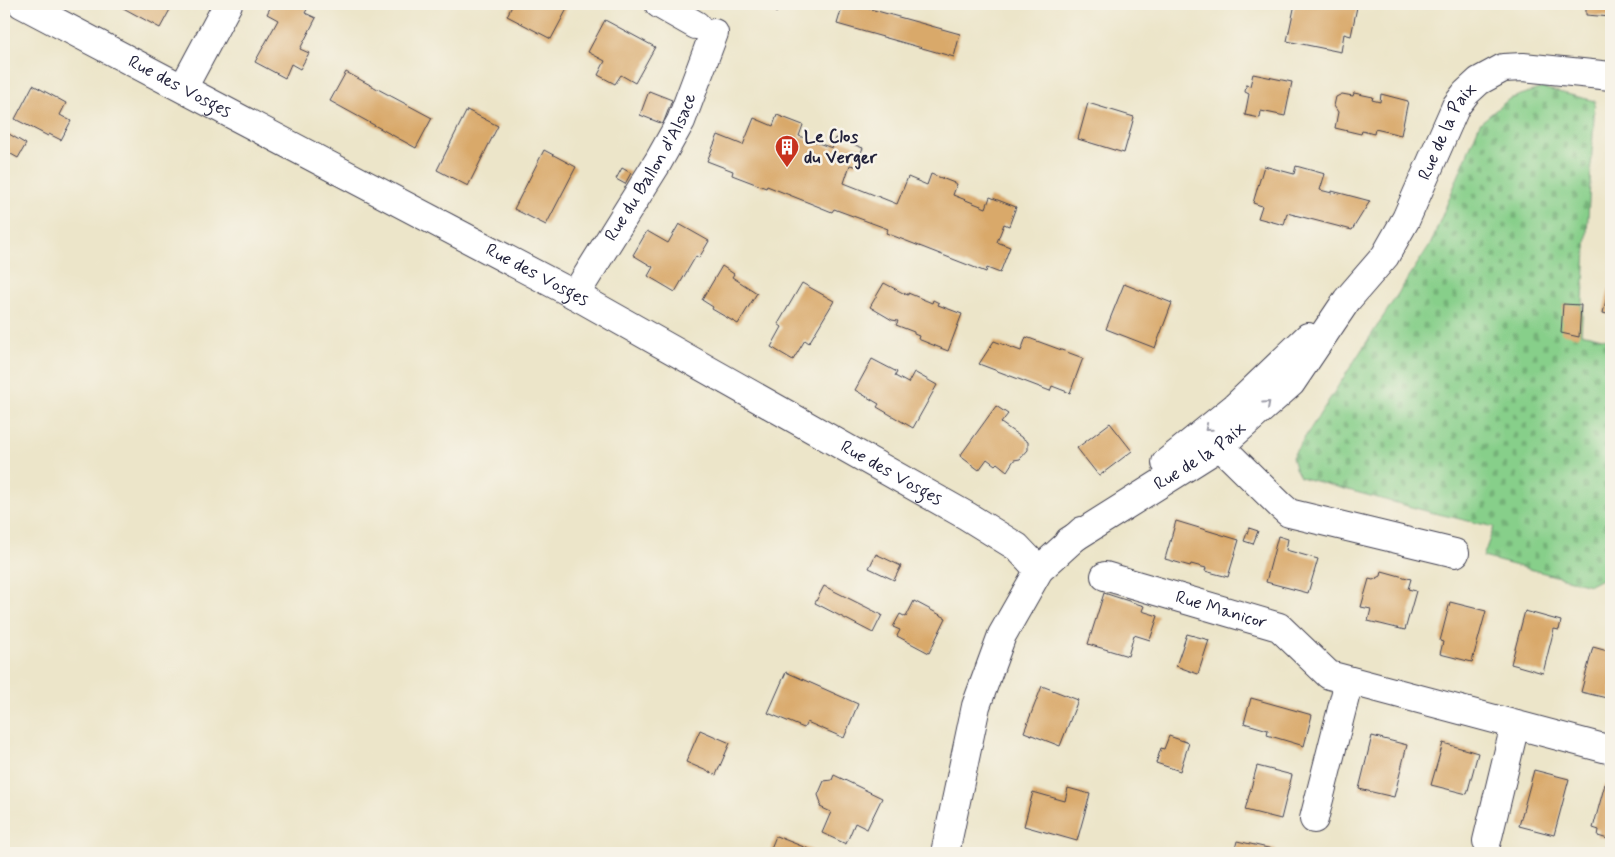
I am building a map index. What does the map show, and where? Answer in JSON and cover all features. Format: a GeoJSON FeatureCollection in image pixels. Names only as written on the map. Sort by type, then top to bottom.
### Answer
{"type":"FeatureCollection","features":[{"type":"Feature","properties":{"kind":"street","name":"Rue des Vosges"},"geometry":{"type":"LineString","coordinates":[[22,4],[575,295],[967,516],[1017,547],[1039,570]]}},
{"type":"Feature","properties":{"kind":"street"},"geometry":{"type":"LineString","coordinates":[[183,88],[228,4]]}},
{"type":"Feature","properties":{"kind":"street","name":"Rue du Ballon d'Alsace"},"geometry":{"type":"LineString","coordinates":[[575,295],[658,162],[681,121],[705,29],[659,4]]}},
{"type":"Feature","properties":{"kind":"street","name":"Rue de la Paix"},"geometry":{"type":"LineString","coordinates":[[945,853],[976,706],[1002,636],[1039,570],[1069,541],[1234,408],[1347,300],[1385,256],[1406,219],[1456,106],[1479,81],[1503,68],[1523,67],[1611,76]]}},
{"type":"Feature","properties":{"kind":"street","name":"Rue de la Paix"},"geometry":{"type":"LineString","coordinates":[[1069,541],[1220,446],[1291,383],[1347,300]]}},
{"type":"Feature","properties":{"kind":"street"},"geometry":{"type":"LineString","coordinates":[[1220,446],[1289,513],[1455,553]]}},
{"type":"Feature","properties":{"kind":"street","name":"Rue Manicor"},"geometry":{"type":"LineString","coordinates":[[1105,576],[1279,627],[1329,675],[1611,750]]}},
{"type":"Feature","properties":{"kind":"street"},"geometry":{"type":"LineString","coordinates":[[1314,819],[1350,681]]}},
{"type":"Feature","properties":{"kind":"street"},"geometry":{"type":"LineString","coordinates":[[1487,841],[1515,725]]}},
{"type":"Feature","properties":{"kind":"green space"},"geometry":{"type":"Polygon","coordinates":[[[1542,88],[1595,101],[1581,333],[1611,340],[1611,574],[1590,585],[1483,557],[1494,527],[1300,477],[1292,457],[1431,243],[1480,123],[1509,99],[1542,88]]]}},
{"type":"Feature","properties":{"kind":"building"},"geometry":{"type":"Polygon","coordinates":[[[116,4],[173,4],[160,28],[116,4]]]}},
{"type":"Feature","properties":{"kind":"building"},"geometry":{"type":"Polygon","coordinates":[[[272,4],[310,4],[305,13],[316,18],[300,49],[309,53],[300,69],[291,64],[285,78],[255,62],[278,20],[267,14],[272,4]]]}},
{"type":"Feature","properties":{"kind":"building"},"geometry":{"type":"Polygon","coordinates":[[[513,4],[555,4],[567,9],[551,39],[507,16],[513,4]]]}},
{"type":"Feature","properties":{"kind":"building"},"geometry":{"type":"Polygon","coordinates":[[[768,4],[785,4],[776,13],[768,4]]]}},
{"type":"Feature","properties":{"kind":"building"},"geometry":{"type":"Polygon","coordinates":[[[843,4],[852,4],[960,34],[954,57],[837,24],[843,4]]]}},
{"type":"Feature","properties":{"kind":"building"},"geometry":{"type":"Polygon","coordinates":[[[1295,4],[1342,4],[1357,7],[1351,36],[1344,34],[1341,52],[1287,41],[1295,4]]]}},
{"type":"Feature","properties":{"kind":"building"},"geometry":{"type":"Polygon","coordinates":[[[1586,4],[1611,4],[1611,17],[1586,15],[1586,4]]]}},
{"type":"Feature","properties":{"kind":"building"},"geometry":{"type":"Polygon","coordinates":[[[605,20],[655,47],[635,83],[621,75],[615,84],[598,75],[605,61],[588,52],[605,20]]]}},
{"type":"Feature","properties":{"kind":"building"},"geometry":{"type":"Polygon","coordinates":[[[346,72],[432,118],[416,148],[330,101],[346,72]]]}},
{"type":"Feature","properties":{"kind":"building"},"geometry":{"type":"Polygon","coordinates":[[[1253,74],[1292,82],[1285,116],[1261,111],[1260,118],[1245,115],[1249,94],[1245,92],[1246,85],[1250,86],[1253,74]]]}},
{"type":"Feature","properties":{"kind":"building"},"geometry":{"type":"Polygon","coordinates":[[[33,85],[66,103],[60,115],[71,121],[61,140],[49,134],[48,136],[15,119],[33,85]]]}},
{"type":"Feature","properties":{"kind":"building"},"geometry":{"type":"Polygon","coordinates":[[[649,91],[672,100],[663,124],[640,115],[649,91]]]}},
{"type":"Feature","properties":{"kind":"building"},"geometry":{"type":"Polygon","coordinates":[[[1354,93],[1373,97],[1372,100],[1380,102],[1381,94],[1408,101],[1401,135],[1375,129],[1374,134],[1362,131],[1361,134],[1335,128],[1338,112],[1334,106],[1336,97],[1342,94],[1353,96],[1354,93]]]}},
{"type":"Feature","properties":{"kind":"building"},"geometry":{"type":"Polygon","coordinates":[[[1088,103],[1134,117],[1124,153],[1078,139],[1088,103]]]}},
{"type":"Feature","properties":{"kind":"building"},"geometry":{"type":"Polygon","coordinates":[[[467,110],[498,126],[468,186],[437,170],[467,110]]]}},
{"type":"Feature","properties":{"kind":"building"},"geometry":{"type":"Polygon","coordinates":[[[777,115],[803,125],[799,136],[832,148],[836,138],[863,148],[855,166],[850,165],[844,183],[897,204],[908,177],[927,185],[931,174],[957,184],[953,195],[986,208],[990,197],[1016,207],[1009,226],[1004,224],[997,242],[1010,247],[1000,273],[987,268],[986,272],[886,233],[888,229],[834,209],[832,212],[767,186],[766,188],[732,175],[733,171],[707,161],[718,135],[743,145],[754,118],[773,126],[777,115]]]}},
{"type":"Feature","properties":{"kind":"building"},"geometry":{"type":"Polygon","coordinates":[[[4,131],[26,144],[18,158],[4,150],[4,131]]]}},
{"type":"Feature","properties":{"kind":"building"},"geometry":{"type":"Polygon","coordinates":[[[544,150],[576,167],[546,225],[514,209],[544,150]]]}},
{"type":"Feature","properties":{"kind":"building"},"geometry":{"type":"Polygon","coordinates":[[[1264,166],[1294,174],[1296,166],[1325,174],[1320,190],[1332,193],[1332,191],[1370,201],[1352,230],[1287,213],[1284,225],[1258,218],[1262,206],[1253,203],[1264,166]]]}},
{"type":"Feature","properties":{"kind":"building"},"geometry":{"type":"Polygon","coordinates":[[[622,168],[631,173],[625,184],[616,179],[622,168]]]}},
{"type":"Feature","properties":{"kind":"building"},"geometry":{"type":"Polygon","coordinates":[[[679,224],[709,241],[699,258],[696,256],[675,292],[648,276],[653,267],[633,255],[647,231],[668,243],[679,224]]]}},
{"type":"Feature","properties":{"kind":"building"},"geometry":{"type":"Polygon","coordinates":[[[722,266],[734,274],[732,277],[757,293],[738,324],[712,309],[713,307],[702,300],[722,266]]]}},
{"type":"Feature","properties":{"kind":"building"},"geometry":{"type":"Polygon","coordinates":[[[1611,280],[1611,315],[1603,313],[1611,280]]]}},
{"type":"Feature","properties":{"kind":"building"},"geometry":{"type":"Polygon","coordinates":[[[802,283],[834,301],[809,343],[805,340],[793,360],[771,347],[782,327],[778,324],[802,283]]]}},
{"type":"Feature","properties":{"kind":"building"},"geometry":{"type":"Polygon","coordinates":[[[884,283],[908,295],[908,293],[932,303],[933,300],[939,303],[938,305],[962,314],[948,351],[918,339],[919,336],[914,334],[914,332],[896,325],[898,321],[892,320],[870,307],[884,283]]]}},
{"type":"Feature","properties":{"kind":"building"},"geometry":{"type":"Polygon","coordinates":[[[1124,284],[1172,303],[1155,348],[1106,329],[1124,284]]]}},
{"type":"Feature","properties":{"kind":"building"},"geometry":{"type":"Polygon","coordinates":[[[1563,304],[1581,305],[1579,337],[1561,333],[1563,304]]]}},
{"type":"Feature","properties":{"kind":"building"},"geometry":{"type":"Polygon","coordinates":[[[1026,337],[1083,358],[1070,393],[1052,386],[1050,391],[979,364],[994,341],[1021,351],[1026,337]]]}},
{"type":"Feature","properties":{"kind":"building"},"geometry":{"type":"Polygon","coordinates":[[[872,359],[897,372],[895,376],[908,383],[914,372],[937,385],[913,428],[877,407],[879,404],[855,390],[872,359]]]}},
{"type":"Feature","properties":{"kind":"building"},"geometry":{"type":"Polygon","coordinates":[[[996,406],[1008,414],[1001,423],[1028,442],[1028,450],[1020,459],[1014,460],[1007,471],[997,463],[995,465],[987,459],[979,470],[960,456],[996,406]]]}},
{"type":"Feature","properties":{"kind":"building"},"geometry":{"type":"Polygon","coordinates":[[[1110,423],[1132,451],[1099,476],[1077,448],[1110,423]]]}},
{"type":"Feature","properties":{"kind":"building"},"geometry":{"type":"Polygon","coordinates":[[[1176,521],[1239,540],[1228,577],[1205,571],[1206,568],[1165,559],[1176,521]]]}},
{"type":"Feature","properties":{"kind":"building"},"geometry":{"type":"Polygon","coordinates":[[[1249,528],[1258,531],[1253,544],[1244,541],[1249,528]]]}},
{"type":"Feature","properties":{"kind":"building"},"geometry":{"type":"Polygon","coordinates":[[[1278,536],[1288,539],[1286,550],[1318,559],[1308,593],[1266,582],[1278,536]]]}},
{"type":"Feature","properties":{"kind":"building"},"geometry":{"type":"Polygon","coordinates":[[[876,554],[901,566],[894,580],[869,568],[876,554]]]}},
{"type":"Feature","properties":{"kind":"building"},"geometry":{"type":"Polygon","coordinates":[[[1382,571],[1411,579],[1408,589],[1416,591],[1405,630],[1368,621],[1371,609],[1361,607],[1369,579],[1373,580],[1381,576],[1382,571]]]}},
{"type":"Feature","properties":{"kind":"building"},"geometry":{"type":"Polygon","coordinates":[[[824,586],[882,615],[873,633],[815,603],[824,586]]]}},
{"type":"Feature","properties":{"kind":"building"},"geometry":{"type":"Polygon","coordinates":[[[1104,593],[1144,606],[1142,611],[1158,616],[1150,640],[1134,635],[1128,656],[1088,644],[1104,593]]]}},
{"type":"Feature","properties":{"kind":"building"},"geometry":{"type":"Polygon","coordinates":[[[914,601],[946,618],[929,653],[897,636],[900,630],[893,627],[900,614],[906,617],[914,601]]]}},
{"type":"Feature","properties":{"kind":"building"},"geometry":{"type":"Polygon","coordinates":[[[1450,602],[1486,611],[1472,662],[1440,654],[1443,642],[1440,641],[1450,602]]]}},
{"type":"Feature","properties":{"kind":"building"},"geometry":{"type":"Polygon","coordinates":[[[1525,611],[1561,621],[1559,630],[1554,629],[1543,673],[1511,664],[1525,611]]]}},
{"type":"Feature","properties":{"kind":"building"},"geometry":{"type":"Polygon","coordinates":[[[1187,634],[1209,640],[1198,674],[1176,666],[1187,634]]]}},
{"type":"Feature","properties":{"kind":"building"},"geometry":{"type":"Polygon","coordinates":[[[1593,647],[1611,652],[1611,699],[1581,692],[1593,647]]]}},
{"type":"Feature","properties":{"kind":"building"},"geometry":{"type":"Polygon","coordinates":[[[786,672],[858,704],[844,738],[807,722],[804,728],[768,713],[786,672]]]}},
{"type":"Feature","properties":{"kind":"building"},"geometry":{"type":"Polygon","coordinates":[[[1042,686],[1078,700],[1060,746],[1024,732],[1042,686]]]}},
{"type":"Feature","properties":{"kind":"building"},"geometry":{"type":"Polygon","coordinates":[[[1251,698],[1312,715],[1304,746],[1267,735],[1268,730],[1244,723],[1251,698]]]}},
{"type":"Feature","properties":{"kind":"building"},"geometry":{"type":"Polygon","coordinates":[[[700,730],[730,743],[716,775],[686,762],[700,730]]]}},
{"type":"Feature","properties":{"kind":"building"},"geometry":{"type":"Polygon","coordinates":[[[1169,736],[1189,743],[1180,771],[1156,763],[1161,748],[1164,749],[1169,736]]]}},
{"type":"Feature","properties":{"kind":"building"},"geometry":{"type":"Polygon","coordinates":[[[1372,736],[1407,745],[1394,797],[1359,789],[1372,736]]]}},
{"type":"Feature","properties":{"kind":"building"},"geometry":{"type":"Polygon","coordinates":[[[1443,743],[1478,753],[1467,794],[1431,785],[1443,743]]]}},
{"type":"Feature","properties":{"kind":"building"},"geometry":{"type":"Polygon","coordinates":[[[1257,766],[1292,775],[1281,819],[1245,810],[1257,766]]]}},
{"type":"Feature","properties":{"kind":"building"},"geometry":{"type":"Polygon","coordinates":[[[1534,770],[1569,779],[1554,835],[1519,826],[1534,770]]]}},
{"type":"Feature","properties":{"kind":"building"},"geometry":{"type":"Polygon","coordinates":[[[834,775],[882,798],[867,829],[855,823],[846,844],[822,833],[831,812],[820,807],[821,803],[818,795],[824,781],[832,780],[834,775]]]}},
{"type":"Feature","properties":{"kind":"building"},"geometry":{"type":"Polygon","coordinates":[[[1605,784],[1611,785],[1611,840],[1598,836],[1599,830],[1593,828],[1605,784]]]}},
{"type":"Feature","properties":{"kind":"building"},"geometry":{"type":"Polygon","coordinates":[[[1068,788],[1090,794],[1077,841],[1024,826],[1033,792],[1065,801],[1068,788]]]}},
{"type":"Feature","properties":{"kind":"building"},"geometry":{"type":"Polygon","coordinates":[[[776,836],[814,851],[813,853],[769,853],[776,836]]]}},
{"type":"Feature","properties":{"kind":"building"},"geometry":{"type":"Polygon","coordinates":[[[1237,841],[1277,850],[1276,853],[1234,853],[1237,841]]]}},
{"type":"Feature","properties":{"kind":"place","name":"Le Clos du Verger"},"geometry":{"type":"Point","coordinates":[787,168]}}]}
